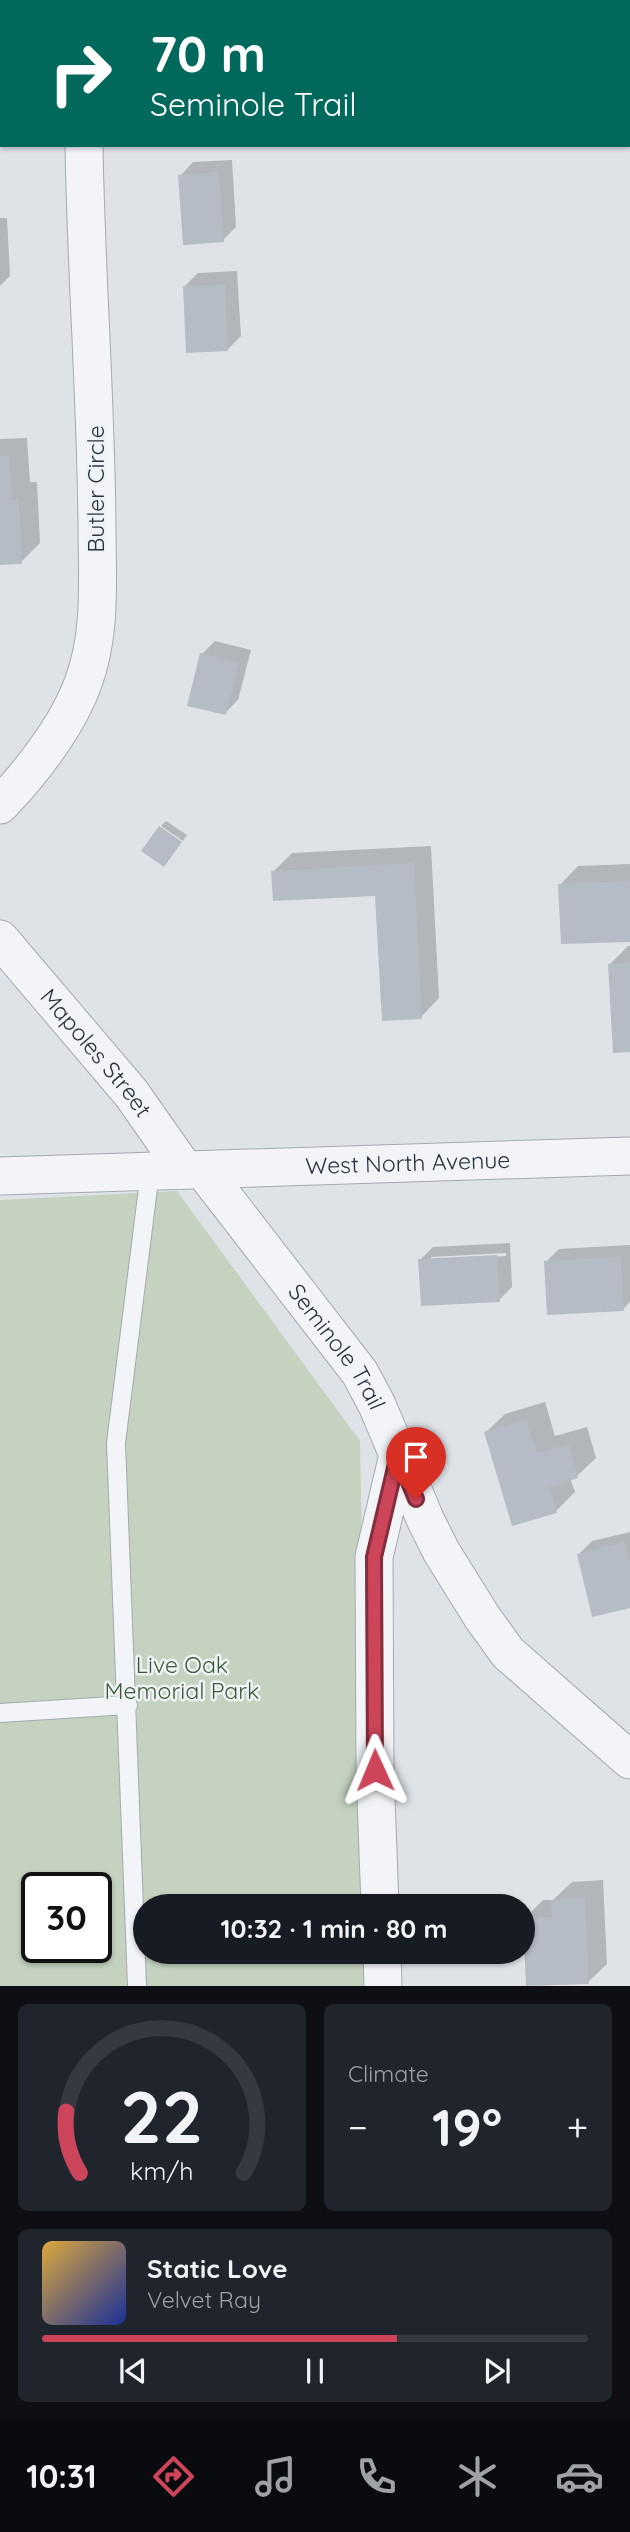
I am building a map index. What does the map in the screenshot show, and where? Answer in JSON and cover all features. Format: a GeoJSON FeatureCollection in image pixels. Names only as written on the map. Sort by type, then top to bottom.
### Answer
{"type":"FeatureCollection","features":[{"type":"Feature","properties":{"kind":"street","name":"Butler Circle"},"geometry":{"type":"LineString","coordinates":[[0,805],[50,745],[83,684],[97,635],[96,423],[86,248],[84,147]]}},
{"type":"Feature","properties":{"kind":"street","name":"Mapoles Street"},"geometry":{"type":"LineString","coordinates":[[0,939],[131,1093],[179,1171]]}},
{"type":"Feature","properties":{"kind":"street","name":"West North Avenue"},"geometry":{"type":"LineString","coordinates":[[0,1176],[630,1156]]}},
{"type":"Feature","properties":{"kind":"street","name":"Seminole Trail"},"geometry":{"type":"LineString","coordinates":[[179,1171],[360,1373],[377,1405],[441,1551],[508,1653],[630,1760]]}},
{"type":"Feature","properties":{"kind":"street"},"geometry":{"type":"LineString","coordinates":[[380,1894],[375,1770],[374,1557],[398,1455]]}},
{"type":"Feature","properties":{"kind":"street"},"geometry":{"type":"LineString","coordinates":[[382,1964],[383,1986]]}},
{"type":"Feature","properties":{"kind":"lane"},"geometry":{"type":"LineString","coordinates":[[137,1986],[116,1443],[179,1171]]}},
{"type":"Feature","properties":{"kind":"lane"},"geometry":{"type":"LineString","coordinates":[[0,1713],[128,1705]]}},
{"type":"Feature","properties":{"kind":"green space","name":"Live Oak Memorial Park"},"geometry":{"type":"Polygon","coordinates":[[[177,1191],[360,1441],[369,1894],[133,1894],[133,1964],[370,1964],[371,1986],[0,1986],[0,1200],[177,1191]]]}},
{"type":"Feature","properties":{"kind":"building"},"geometry":{"type":"Polygon","coordinates":[[[219,172],[224,242],[183,245],[178,175],[219,172]]]}},
{"type":"Feature","properties":{"kind":"building"},"geometry":{"type":"Polygon","coordinates":[[[225,284],[228,351],[186,353],[183,286],[225,284]]]}},
{"type":"Feature","properties":{"kind":"building"},"geometry":{"type":"Polygon","coordinates":[[[9,455],[12,500],[19,499],[22,564],[0,565],[0,456],[9,455]]]}},
{"type":"Feature","properties":{"kind":"building"},"geometry":{"type":"Polygon","coordinates":[[[200,653],[239,663],[226,715],[187,706],[200,653]]]}},
{"type":"Feature","properties":{"kind":"building"},"geometry":{"type":"Polygon","coordinates":[[[159,826],[182,842],[164,867],[141,851],[159,826]]]}},
{"type":"Feature","properties":{"kind":"building"},"geometry":{"type":"Polygon","coordinates":[[[414,863],[422,1019],[382,1021],[375,896],[273,901],[271,871],[414,863]]]}},
{"type":"Feature","properties":{"kind":"building"},"geometry":{"type":"Polygon","coordinates":[[[630,881],[630,942],[561,944],[558,884],[630,881]]]}},
{"type":"Feature","properties":{"kind":"building"},"geometry":{"type":"Polygon","coordinates":[[[630,963],[630,1052],[613,1053],[608,964],[630,963]]]}},
{"type":"Feature","properties":{"kind":"building"},"geometry":{"type":"Polygon","coordinates":[[[497,1255],[500,1302],[421,1306],[418,1259],[497,1255]]]}},
{"type":"Feature","properties":{"kind":"building"},"geometry":{"type":"Polygon","coordinates":[[[621,1257],[624,1311],[547,1315],[544,1261],[621,1257]]]}},
{"type":"Feature","properties":{"kind":"building"},"geometry":{"type":"Polygon","coordinates":[[[526,1419],[537,1453],[569,1444],[578,1478],[549,1487],[557,1513],[512,1526],[484,1432],[526,1419]]]}},
{"type":"Feature","properties":{"kind":"building"},"geometry":{"type":"Polygon","coordinates":[[[625,1542],[630,1562],[630,1608],[592,1617],[577,1554],[625,1542]]]}},
{"type":"Feature","properties":{"kind":"building"},"geometry":{"type":"Polygon","coordinates":[[[585,1898],[589,1984],[526,1986],[525,1964],[535,1964],[535,1918],[552,1917],[551,1900],[585,1898]]]}},
{"type":"Feature","properties":{"kind":"route"},"geometry":{"type":"LineString","coordinates":[[375,1770],[374,1557],[398,1455],[416,1499]]}}]}
